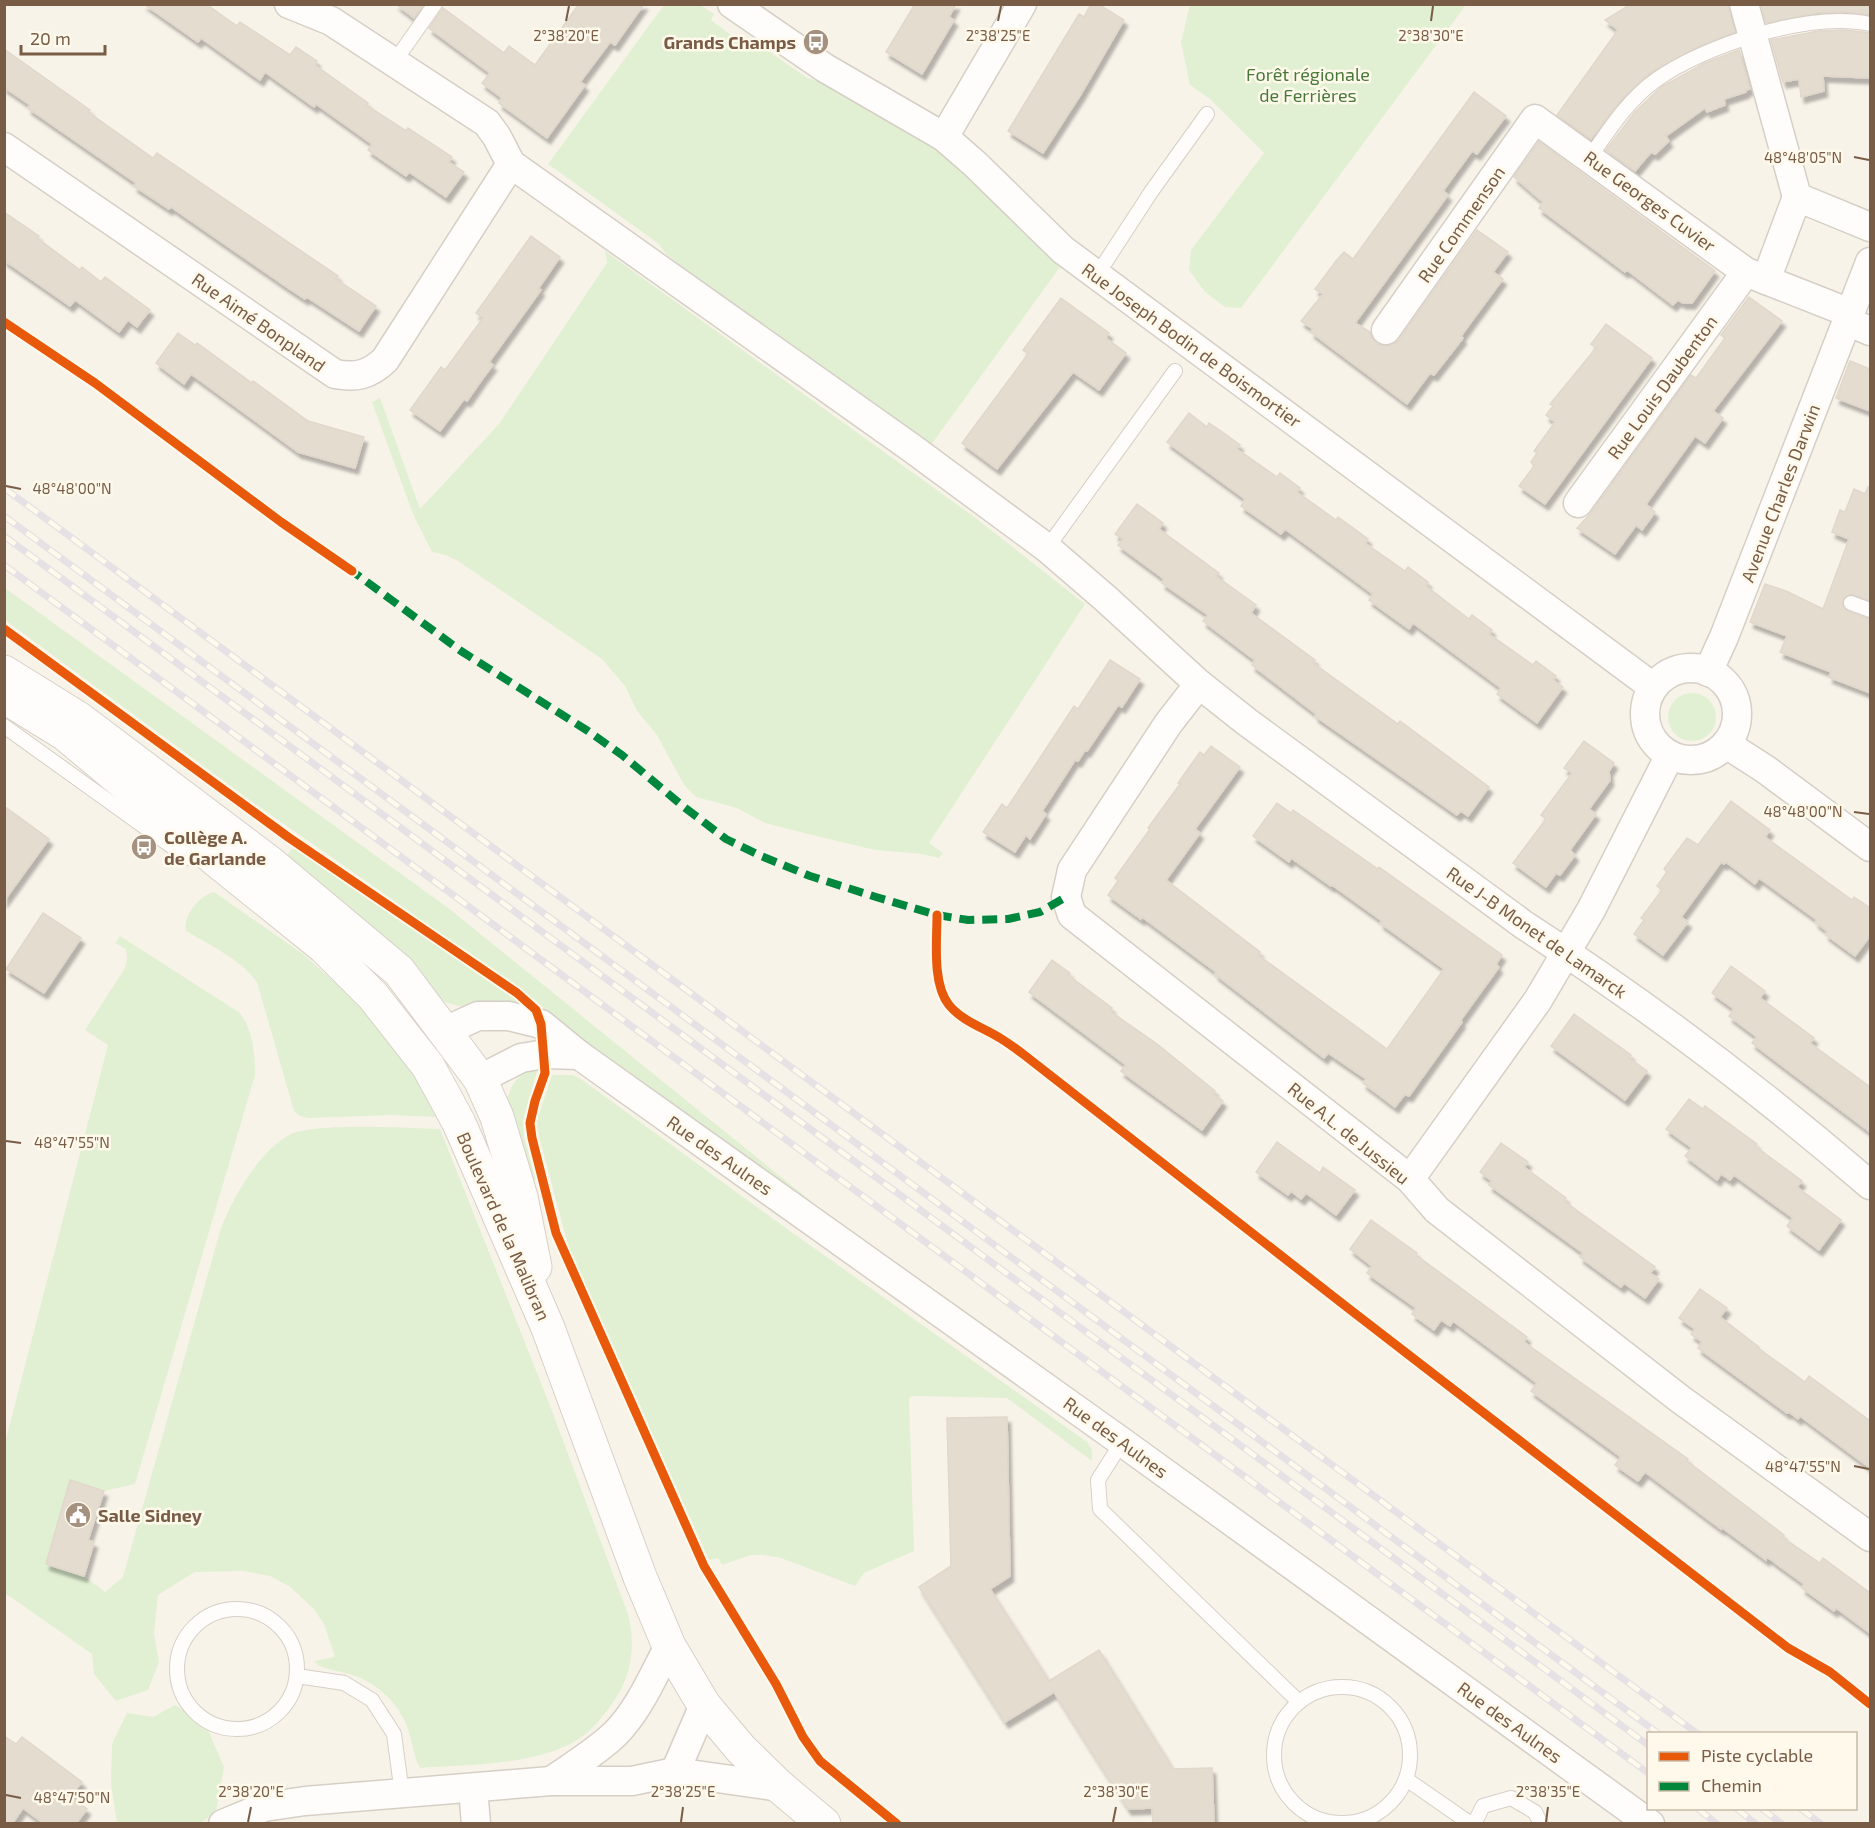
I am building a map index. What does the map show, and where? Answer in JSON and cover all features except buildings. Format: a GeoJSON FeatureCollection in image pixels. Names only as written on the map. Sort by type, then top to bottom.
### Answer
{"type":"FeatureCollection","features":[{"type":"Feature","properties":{"kind":"main road","name":"Boulevard de la Malibran"},"geometry":{"type":"LineString","coordinates":[[4,672],[78,718],[268,862],[399,971],[436,1049],[459,1123],[548,1328]]}},
{"type":"Feature","properties":{"kind":"main road"},"geometry":{"type":"LineString","coordinates":[[4,699],[13,702],[65,734],[324,947],[358,964],[380,983],[455,1075],[480,1079]]}},
{"type":"Feature","properties":{"kind":"main road","name":"Boulevard de la Malibran"},"geometry":{"type":"LineString","coordinates":[[480,1079],[497,1117],[521,1197],[548,1328]]}},
{"type":"Feature","properties":{"kind":"main road"},"geometry":{"type":"LineString","coordinates":[[548,1328],[628,1546],[669,1646],[704,1705],[741,1749],[780,1787],[824,1824]]}},
{"type":"Feature","properties":{"kind":"street"},"geometry":{"type":"LineString","coordinates":[[289,4],[331,21],[487,123],[511,164]]}},
{"type":"Feature","properties":{"kind":"street"},"geometry":{"type":"LineString","coordinates":[[944,137],[1022,4]]}},
{"type":"Feature","properties":{"kind":"street"},"geometry":{"type":"LineString","coordinates":[[1744,4],[1797,197],[1756,276],[1856,322]]}},
{"type":"Feature","properties":{"kind":"street","name":"Rue Joseph Bodin de Boismortier"},"geometry":{"type":"LineString","coordinates":[[739,7],[825,68],[944,137],[1063,250],[1653,687]]}},
{"type":"Feature","properties":{"kind":"street","name":"Rue Georges Cuvier"},"geometry":{"type":"LineString","coordinates":[[1535,119],[1756,276]]}},
{"type":"Feature","properties":{"kind":"street","name":"Rue Commenson"},"geometry":{"type":"LineString","coordinates":[[1386,330],[1535,119]]}},
{"type":"Feature","properties":{"kind":"street","name":"Rue Aimé Bonpland"},"geometry":{"type":"LineString","coordinates":[[4,147],[335,374],[350,377],[366,375],[385,360],[511,164]]}},
{"type":"Feature","properties":{"kind":"street","name":"Rue J-B Monet de Lamarck"},"geometry":{"type":"LineString","coordinates":[[511,164],[914,448],[1047,548],[1199,684],[1247,722],[1524,925],[1720,1062],[1870,1185]]}},
{"type":"Feature","properties":{"kind":"street"},"geometry":{"type":"LineString","coordinates":[[1797,197],[1870,227]]}},
{"type":"Feature","properties":{"kind":"street","name":"Avenue Charles Darwin"},"geometry":{"type":"LineString","coordinates":[[1708,672],[1856,322],[1870,262]]}},
{"type":"Feature","properties":{"kind":"street","name":"Rue Louis Daubenton"},"geometry":{"type":"LineString","coordinates":[[1578,503],[1756,276]]}},
{"type":"Feature","properties":{"kind":"street"},"geometry":{"type":"LineString","coordinates":[[1688,668],[1708,672],[1718,677],[1734,698],[1736,714],[1734,729],[1726,744],[1711,756],[1685,760],[1670,755],[1653,742],[1648,732],[1644,716],[1646,702],[1653,687],[1670,673],[1688,668]]}},
{"type":"Feature","properties":{"kind":"street","name":"Rue A.L. de Jussieu"},"geometry":{"type":"LineString","coordinates":[[1199,684],[1167,724],[1072,870],[1066,897],[1072,915],[1410,1179],[1437,1210],[1680,1399],[1870,1537]]}},
{"type":"Feature","properties":{"kind":"street"},"geometry":{"type":"LineString","coordinates":[[1726,744],[1765,769],[1870,847]]}},
{"type":"Feature","properties":{"kind":"street"},"geometry":{"type":"LineString","coordinates":[[1410,1179],[1538,1000],[1567,953],[1670,755]]}},
{"type":"Feature","properties":{"kind":"street","name":"Rue des Aulnes"},"geometry":{"type":"LineString","coordinates":[[436,1049],[478,1016],[509,1016],[541,1024],[579,1055],[1122,1442],[1650,1824]]}},
{"type":"Feature","properties":{"kind":"street"},"geometry":{"type":"LineString","coordinates":[[480,1079],[521,1058],[545,1054],[579,1055]]}},
{"type":"Feature","properties":{"kind":"street"},"geometry":{"type":"LineString","coordinates":[[551,1781],[599,1748],[617,1732],[636,1707],[669,1646]]}},
{"type":"Feature","properties":{"kind":"street"},"geometry":{"type":"LineString","coordinates":[[675,1772],[704,1705]]}},
{"type":"Feature","properties":{"kind":"street"},"geometry":{"type":"LineString","coordinates":[[223,1824],[264,1807],[305,1801],[551,1781],[632,1781],[675,1772],[780,1787]]}},
{"type":"Feature","properties":{"kind":"street"},"geometry":{"type":"LineString","coordinates":[[473,1788],[476,1824]]}},
{"type":"Feature","properties":{"kind":"lane"},"geometry":{"type":"LineString","coordinates":[[394,61],[435,4]]}},
{"type":"Feature","properties":{"kind":"lane"},"geometry":{"type":"LineString","coordinates":[[1590,157],[1616,119],[1655,81],[1705,51],[1807,23],[1861,22],[1870,24]]}},
{"type":"Feature","properties":{"kind":"lane"},"geometry":{"type":"LineString","coordinates":[[1097,275],[1151,192],[1207,114]]}},
{"type":"Feature","properties":{"kind":"lane"},"geometry":{"type":"LineString","coordinates":[[1047,548],[1175,371]]}},
{"type":"Feature","properties":{"kind":"lane"},"geometry":{"type":"LineString","coordinates":[[1851,603],[1870,610]]}},
{"type":"Feature","properties":{"kind":"lane"},"geometry":{"type":"LineString","coordinates":[[4,726],[188,858],[216,860]]}},
{"type":"Feature","properties":{"kind":"lane"},"geometry":{"type":"LineString","coordinates":[[1122,1442],[1098,1480],[1100,1509],[1299,1702]]}},
{"type":"Feature","properties":{"kind":"lane"},"geometry":{"type":"LineString","coordinates":[[234,1608],[255,1611],[274,1621],[288,1636],[296,1655],[297,1676],[291,1694],[281,1710],[274,1716],[249,1728],[230,1729],[212,1724],[196,1713],[184,1698],[177,1681],[177,1660],[183,1640],[196,1624],[214,1613],[234,1608]]}},
{"type":"Feature","properties":{"kind":"lane"},"geometry":{"type":"LineString","coordinates":[[297,1676],[344,1683],[372,1700],[394,1734],[402,1794]]}},
{"type":"Feature","properties":{"kind":"lane"},"geometry":{"type":"LineString","coordinates":[[1341,1686],[1363,1689],[1382,1700],[1398,1716],[1408,1736],[1410,1758],[1406,1779],[1395,1799],[1377,1813],[1356,1822],[1333,1822],[1312,1816],[1293,1802],[1280,1784],[1274,1762],[1275,1740],[1284,1719],[1299,1702],[1319,1691],[1341,1686]]}},
{"type":"Feature","properties":{"kind":"lane"},"geometry":{"type":"LineString","coordinates":[[1406,1779],[1472,1824],[1483,1806],[1511,1798],[1535,1812],[1540,1824]]}},
{"type":"Feature","properties":{"kind":"green space"},"geometry":{"type":"Polygon","coordinates":[[[664,5],[700,5],[714,14],[711,20],[742,43],[747,36],[807,78],[819,81],[939,152],[960,168],[1060,267],[931,445],[700,280],[665,253],[659,244],[548,164],[664,5]]]}},
{"type":"Feature","properties":{"kind":"green space","name":"Forêt régionale de Ferrières"},"geometry":{"type":"Polygon","coordinates":[[[1190,5],[1466,5],[1241,308],[1225,307],[1205,292],[1189,270],[1191,250],[1264,153],[1210,99],[1190,85],[1181,42],[1190,5]]]}},
{"type":"Feature","properties":{"kind":"green space"},"geometry":{"type":"Polygon","coordinates":[[[605,251],[973,516],[1085,604],[929,843],[943,853],[939,858],[922,854],[875,850],[792,830],[765,823],[737,808],[696,797],[685,786],[657,735],[637,711],[625,686],[602,659],[458,561],[432,552],[413,514],[372,402],[380,398],[420,509],[499,424],[607,263],[605,251]]]}},
{"type":"Feature","properties":{"kind":"green space"},"geometry":{"type":"Polygon","coordinates":[[[5,588],[447,907],[843,1227],[544,1016],[545,1009],[532,997],[251,801],[5,620],[5,588]]]}},
{"type":"Feature","properties":{"kind":"green space"},"geometry":{"type":"Polygon","coordinates":[[[1687,693],[1697,693],[1712,703],[1716,717],[1715,726],[1706,737],[1697,741],[1687,741],[1672,731],[1668,722],[1668,712],[1678,697],[1687,693]]]}},
{"type":"Feature","properties":{"kind":"green space"},"geometry":{"type":"Polygon","coordinates":[[[292,849],[296,849],[525,1006],[466,1008],[438,1000],[282,861],[292,849]]]}},
{"type":"Feature","properties":{"kind":"green space"},"geometry":{"type":"Polygon","coordinates":[[[214,892],[303,954],[341,988],[377,1026],[410,1067],[436,1117],[392,1115],[308,1118],[294,1111],[257,982],[233,959],[186,931],[187,919],[193,907],[208,894],[214,892]]]}},
{"type":"Feature","properties":{"kind":"green space"},"geometry":{"type":"Polygon","coordinates":[[[120,936],[240,1013],[248,1027],[254,1051],[255,1075],[135,1484],[104,1491],[71,1481],[46,1564],[84,1576],[105,1592],[123,1577],[220,1231],[231,1205],[257,1164],[278,1143],[289,1135],[301,1131],[339,1127],[440,1129],[549,1403],[628,1614],[632,1648],[625,1681],[611,1705],[595,1725],[572,1743],[531,1757],[508,1761],[420,1768],[406,1724],[390,1699],[367,1681],[322,1667],[314,1661],[335,1657],[324,1624],[313,1608],[289,1586],[270,1576],[244,1571],[195,1572],[158,1595],[154,1634],[159,1662],[148,1690],[116,1701],[94,1674],[92,1654],[5,1593],[5,1443],[108,1045],[85,1030],[125,968],[126,949],[115,943],[120,936]]]}},
{"type":"Feature","properties":{"kind":"green space"},"geometry":{"type":"Polygon","coordinates":[[[531,1067],[538,1068],[523,1121],[524,1137],[536,1180],[524,1182],[506,1102],[517,1079],[531,1067]]]}},
{"type":"Feature","properties":{"kind":"green space"},"geometry":{"type":"Polygon","coordinates":[[[552,1075],[572,1075],[581,1079],[1087,1442],[1092,1450],[1092,1461],[1007,1398],[910,1397],[914,1551],[864,1573],[855,1586],[781,1558],[751,1555],[722,1565],[718,1558],[709,1560],[568,1245],[537,1129],[538,1117],[552,1075]]]}},
{"type":"Feature","properties":{"kind":"green space"},"geometry":{"type":"Polygon","coordinates":[[[175,1705],[205,1723],[224,1767],[216,1812],[200,1823],[117,1823],[111,1784],[112,1744],[127,1713],[153,1717],[175,1705]]]}},
{"type":"Feature","properties":{"kind":"railway"},"geometry":{"type":"LineString","coordinates":[[4,488],[1695,1732]]}},
{"type":"Feature","properties":{"kind":"railway"},"geometry":{"type":"LineString","coordinates":[[4,516],[1656,1732]]}},
{"type":"Feature","properties":{"kind":"railway"},"geometry":{"type":"LineString","coordinates":[[4,536],[1647,1744]]}},
{"type":"Feature","properties":{"kind":"railway"},"geometry":{"type":"LineString","coordinates":[[4,565],[1647,1772]]}},
{"type":"Feature","properties":{"kind":"railway"},"geometry":{"type":"LineString","coordinates":[[1700,1810],[1717,1824]]}},
{"type":"Feature","properties":{"kind":"railway"},"geometry":{"type":"LineString","coordinates":[[1738,1810],[1756,1824]]}},
{"type":"Feature","properties":{"kind":"railway"},"geometry":{"type":"LineString","coordinates":[[1764,1810],[1782,1824]]}},
{"type":"Feature","properties":{"kind":"railway"},"geometry":{"type":"LineString","coordinates":[[1803,1810],[1821,1824]]}},
{"type":"Feature","properties":{"kind":"marked path"},"geometry":{"type":"LineString","coordinates":[[348,568],[461,651],[622,755],[726,839],[761,856],[810,876],[876,897],[937,915],[968,920],[1008,919],[1040,912],[1066,897]]}},
{"type":"Feature","properties":{"kind":"cycle path"},"geometry":{"type":"LineString","coordinates":[[4,322],[95,383],[281,522],[352,571]]}},
{"type":"Feature","properties":{"kind":"cycle path"},"geometry":{"type":"LineString","coordinates":[[4,629],[288,837],[517,993],[536,1010],[541,1024],[545,1073],[530,1123],[556,1233],[704,1566],[776,1684],[803,1737],[820,1761],[897,1824]]}},
{"type":"Feature","properties":{"kind":"cycle path"},"geometry":{"type":"LineString","coordinates":[[937,915],[936,949],[940,986],[954,1011],[1023,1054],[1788,1648],[1830,1672],[1870,1704]]}},
{"type":"Feature","properties":{"kind":"place","name":"Grands Champs"},"geometry":{"type":"Point","coordinates":[816,42]}},
{"type":"Feature","properties":{"kind":"place","name":"Collège A. de Garlande"},"geometry":{"type":"Point","coordinates":[144,847]}},
{"type":"Feature","properties":{"kind":"place","name":"Salle Sidney"},"geometry":{"type":"Point","coordinates":[78,1515]}}]}
